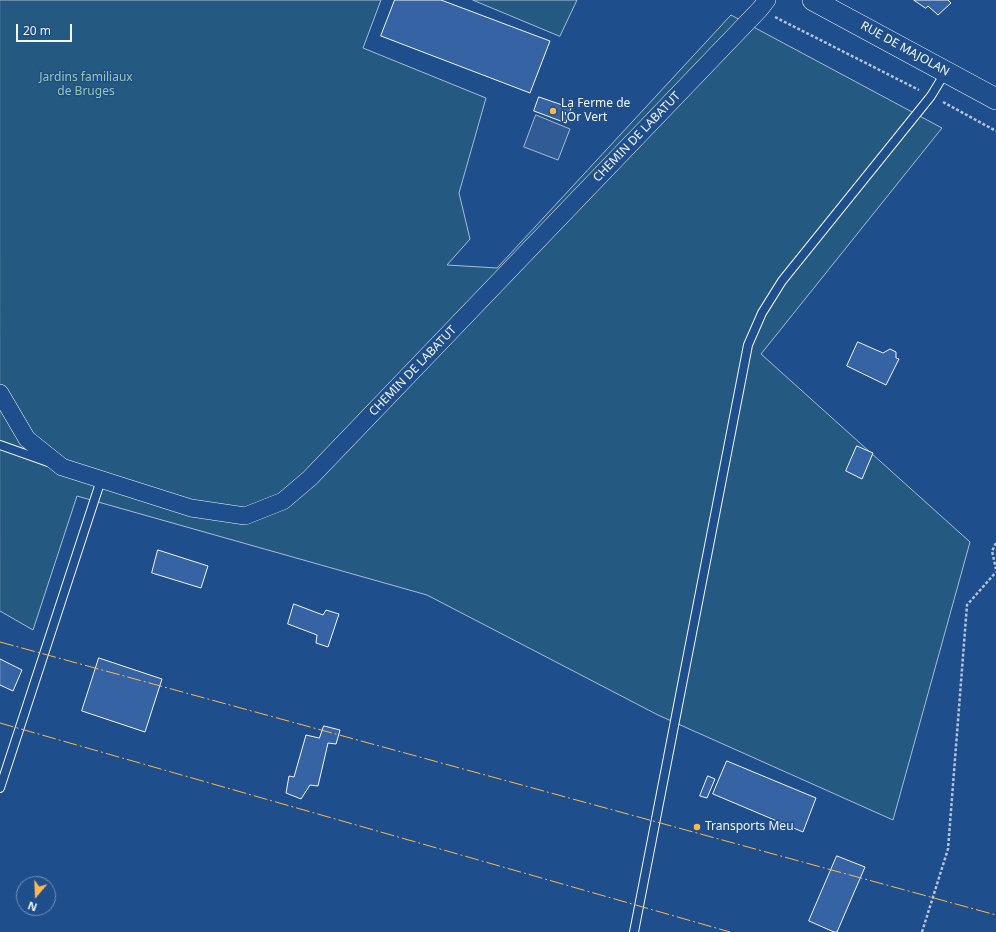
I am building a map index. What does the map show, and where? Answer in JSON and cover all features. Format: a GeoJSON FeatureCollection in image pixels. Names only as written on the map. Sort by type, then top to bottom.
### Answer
{"type":"FeatureCollection","features":[{"type":"Feature","properties":{"kind":"street","name":"RUE DE MAJOLAN"},"geometry":{"type":"LineString","coordinates":[[813,0],[996,99]]}},
{"type":"Feature","properties":{"kind":"street","name":"CHEMIN DE LABATUT"},"geometry":{"type":"LineString","coordinates":[[0,393],[27,439],[62,467],[191,508],[245,516],[283,501],[310,478],[764,5]]}},
{"type":"Feature","properties":{"kind":"lane"},"geometry":{"type":"LineString","coordinates":[[634,932],[748,345],[762,313],[782,281],[931,96],[946,72]]}},
{"type":"Feature","properties":{"kind":"lane"},"geometry":{"type":"LineString","coordinates":[[0,445],[62,467]]}},
{"type":"Feature","properties":{"kind":"lane"},"geometry":{"type":"LineString","coordinates":[[0,788],[101,480]]}},
{"type":"Feature","properties":{"kind":"path"},"geometry":{"type":"LineString","coordinates":[[764,5],[996,131]]}},
{"type":"Feature","properties":{"kind":"path"},"geometry":{"type":"LineString","coordinates":[[996,543],[992,551],[996,568]]}},
{"type":"Feature","properties":{"kind":"path"},"geometry":{"type":"LineString","coordinates":[[922,932],[948,849],[967,605],[996,572]]}},
{"type":"Feature","properties":{"kind":"green space","name":"Jardins familiaux de Bruges"},"geometry":{"type":"Polygon","coordinates":[[[0,0],[381,0],[363,48],[486,98],[459,193],[470,239],[447,265],[497,268],[731,15],[942,128],[761,354],[970,542],[893,820],[658,715],[427,595],[77,496],[33,630],[0,611],[0,0]]]}},
{"type":"Feature","properties":{"kind":"green space"},"geometry":{"type":"Polygon","coordinates":[[[473,0],[577,0],[560,36],[473,0]]]}},
{"type":"Feature","properties":{"kind":"shaded area"},"geometry":{"type":"Polygon","coordinates":[[[536,115],[570,129],[558,160],[524,147],[536,115]]]}},
{"type":"Feature","properties":{"kind":"building"},"geometry":{"type":"Polygon","coordinates":[[[395,0],[441,0],[550,41],[530,93],[381,36],[395,0]]]}},
{"type":"Feature","properties":{"kind":"building"},"geometry":{"type":"Polygon","coordinates":[[[914,0],[948,0],[951,3],[938,15],[928,6],[926,8],[914,0]]]}},
{"type":"Feature","properties":{"kind":"building"},"geometry":{"type":"Polygon","coordinates":[[[539,97],[571,108],[566,123],[534,111],[539,97]]]}},
{"type":"Feature","properties":{"kind":"building"},"geometry":{"type":"Polygon","coordinates":[[[858,342],[883,353],[890,349],[896,352],[896,358],[899,359],[886,385],[847,366],[858,342]]]}},
{"type":"Feature","properties":{"kind":"building"},"geometry":{"type":"Polygon","coordinates":[[[857,446],[873,453],[862,479],[846,471],[857,446]]]}},
{"type":"Feature","properties":{"kind":"building"},"geometry":{"type":"Polygon","coordinates":[[[158,550],[208,566],[201,588],[152,573],[158,550]]]}},
{"type":"Feature","properties":{"kind":"building"},"geometry":{"type":"Polygon","coordinates":[[[294,604],[323,615],[326,610],[339,614],[328,647],[316,643],[317,635],[288,624],[294,604]]]}},
{"type":"Feature","properties":{"kind":"building"},"geometry":{"type":"Polygon","coordinates":[[[99,658],[162,679],[145,732],[82,711],[99,658]]]}},
{"type":"Feature","properties":{"kind":"building"},"geometry":{"type":"Polygon","coordinates":[[[0,659],[22,670],[13,691],[0,685],[0,659]]]}},
{"type":"Feature","properties":{"kind":"building"},"geometry":{"type":"Polygon","coordinates":[[[324,726],[340,730],[336,744],[328,743],[318,786],[310,785],[301,799],[286,793],[289,776],[294,777],[306,735],[319,738],[324,726]]]}},
{"type":"Feature","properties":{"kind":"building"},"geometry":{"type":"Polygon","coordinates":[[[727,761],[816,798],[803,832],[713,794],[727,761]]]}},
{"type":"Feature","properties":{"kind":"building"},"geometry":{"type":"Polygon","coordinates":[[[708,776],[715,779],[707,798],[700,796],[708,776]]]}},
{"type":"Feature","properties":{"kind":"building"},"geometry":{"type":"Polygon","coordinates":[[[837,856],[865,867],[837,932],[834,932],[809,921],[837,856]]]}},
{"type":"Feature","properties":{"kind":"power"},"geometry":{"type":"LineString","coordinates":[[0,642],[996,915]]}},
{"type":"Feature","properties":{"kind":"power"},"geometry":{"type":"LineString","coordinates":[[0,723],[730,932]]}},
{"type":"Feature","properties":{"kind":"place","name":"La Ferme de l'Or Vert"},"geometry":{"type":"Point","coordinates":[553,111]}},
{"type":"Feature","properties":{"kind":"place","name":"Transports Meu"},"geometry":{"type":"Point","coordinates":[697,827]}}]}
